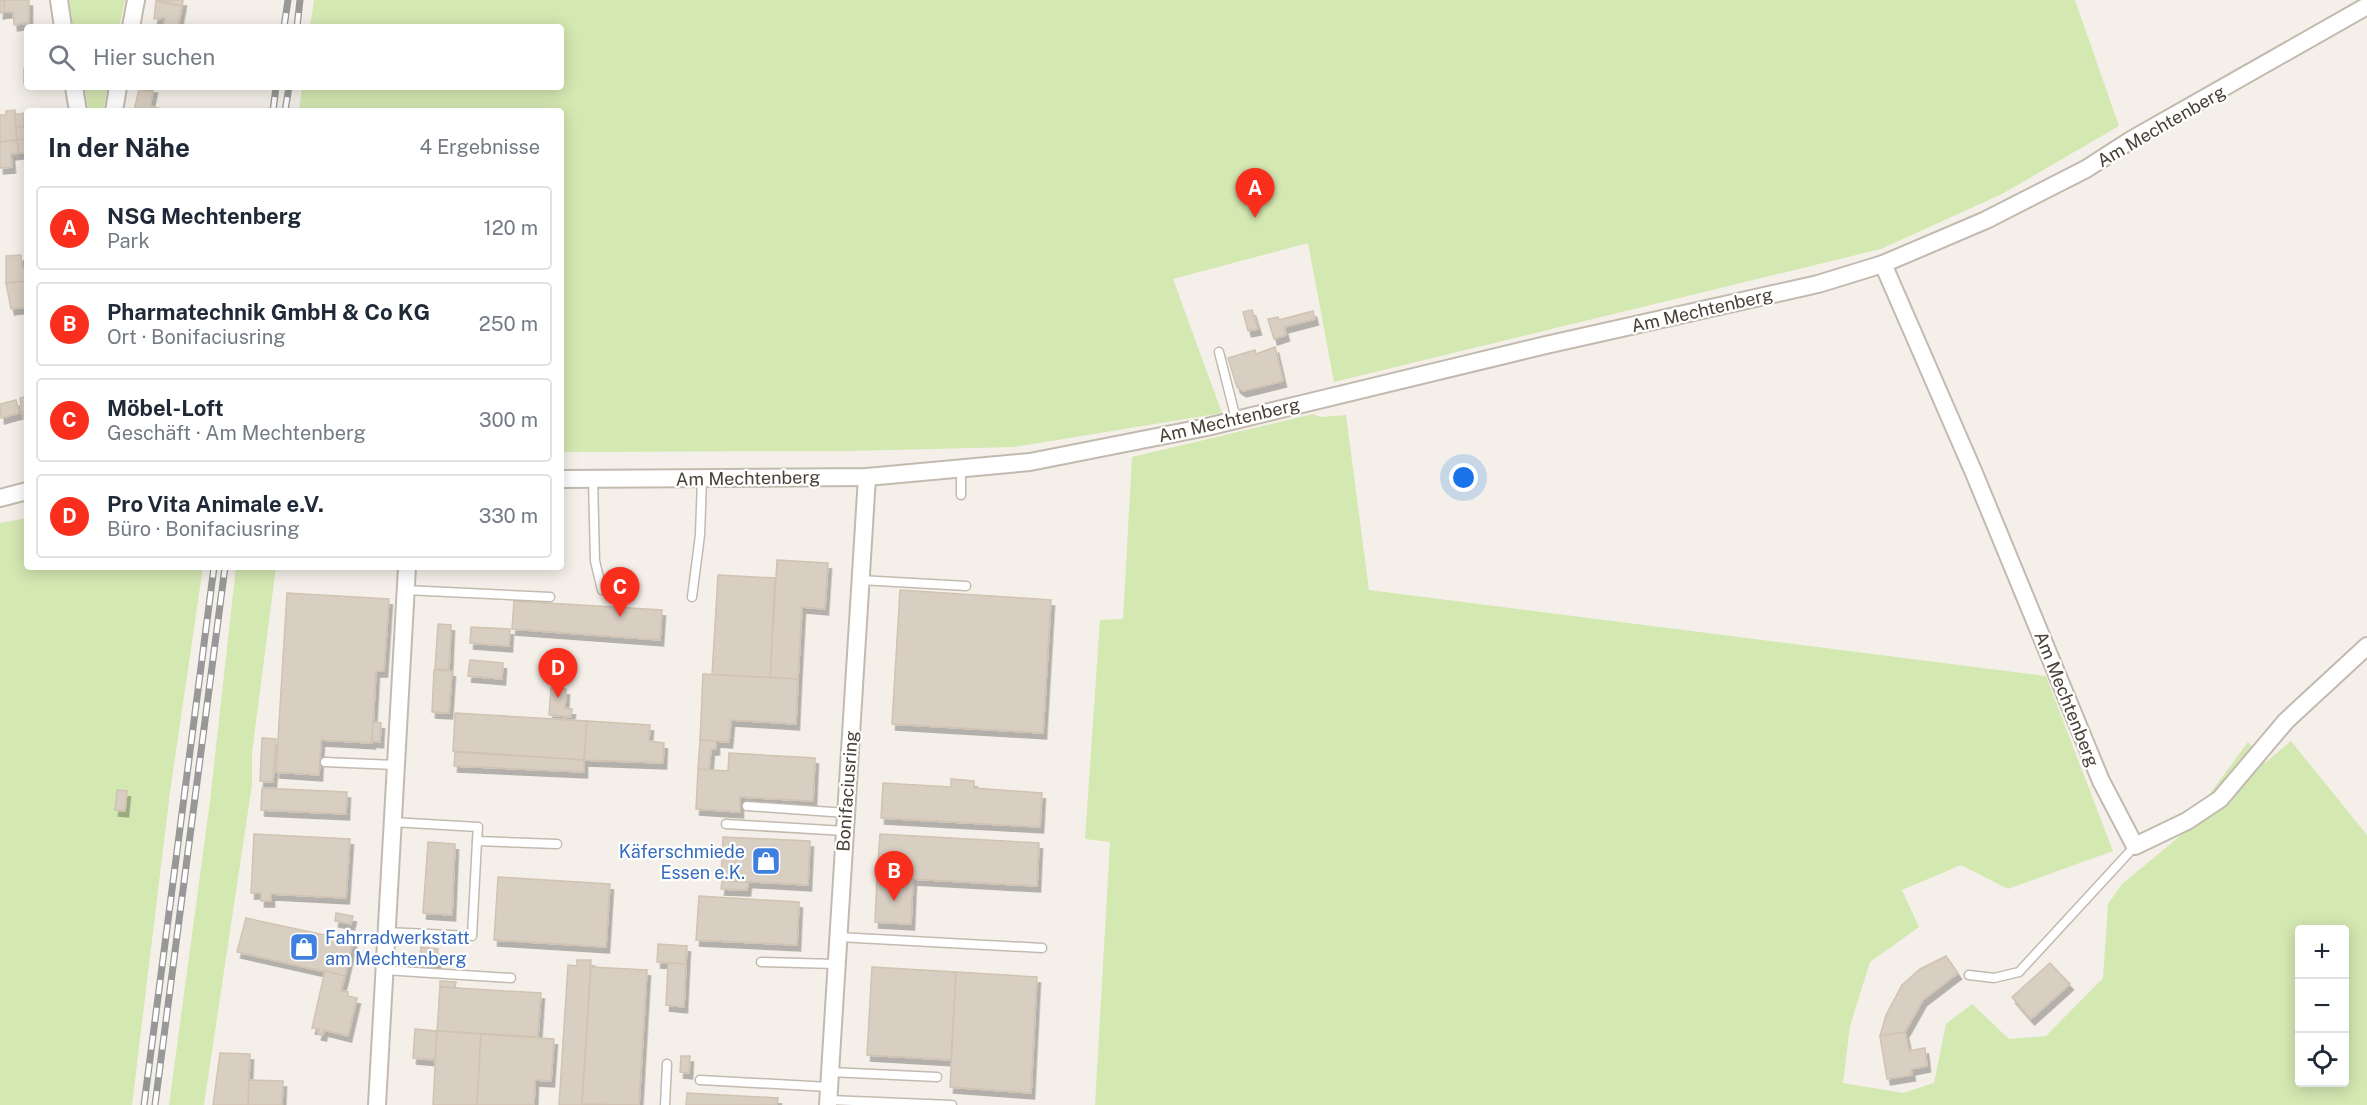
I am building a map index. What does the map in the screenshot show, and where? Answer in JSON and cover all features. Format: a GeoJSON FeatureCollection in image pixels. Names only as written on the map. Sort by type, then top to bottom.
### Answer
{"type":"FeatureCollection","features":[{"type":"Feature","properties":{"kind":"street"},"geometry":{"type":"LineString","coordinates":[[59,0],[63,24]]}},
{"type":"Feature","properties":{"kind":"street"},"geometry":{"type":"LineString","coordinates":[[131,24],[136,0]]}},
{"type":"Feature","properties":{"kind":"street","name":"Am Mechtenberg"},"geometry":{"type":"LineString","coordinates":[[564,479],[867,477],[1030,462],[1236,419],[1546,345],[1818,284],[1883,264],[1986,220],[2086,169],[2131,140],[2367,6]]}},
{"type":"Feature","properties":{"kind":"street"},"geometry":{"type":"LineString","coordinates":[[74,90],[78,108]]}},
{"type":"Feature","properties":{"kind":"street"},"geometry":{"type":"LineString","coordinates":[[114,108],[118,90]]}},
{"type":"Feature","properties":{"kind":"street","name":"Am Mechtenberg"},"geometry":{"type":"LineString","coordinates":[[1883,264],[1979,484],[2101,782],[2135,846]]}},
{"type":"Feature","properties":{"kind":"street","name":"Bonifaciusring"},"geometry":{"type":"LineString","coordinates":[[829,1091],[867,477]]}},
{"type":"Feature","properties":{"kind":"street"},"geometry":{"type":"LineString","coordinates":[[0,498],[24,492]]}},
{"type":"Feature","properties":{"kind":"street"},"geometry":{"type":"LineString","coordinates":[[377,1105],[406,570]]}},
{"type":"Feature","properties":{"kind":"street"},"geometry":{"type":"LineString","coordinates":[[2135,846],[2187,821],[2220,799],[2286,721],[2367,646]]}},
{"type":"Feature","properties":{"kind":"lane"},"geometry":{"type":"LineString","coordinates":[[1219,352],[1236,419]]}},
{"type":"Feature","properties":{"kind":"lane"},"geometry":{"type":"LineString","coordinates":[[961,470],[961,495]]}},
{"type":"Feature","properties":{"kind":"lane"},"geometry":{"type":"LineString","coordinates":[[593,479],[595,561],[602,590],[622,591],[621,607]]}},
{"type":"Feature","properties":{"kind":"lane"},"geometry":{"type":"LineString","coordinates":[[692,597],[700,535],[702,479]]}},
{"type":"Feature","properties":{"kind":"lane"},"geometry":{"type":"LineString","coordinates":[[860,580],[966,586]]}},
{"type":"Feature","properties":{"kind":"lane"},"geometry":{"type":"LineString","coordinates":[[405,590],[550,597]]}},
{"type":"Feature","properties":{"kind":"lane"},"geometry":{"type":"LineString","coordinates":[[325,762],[395,765]]}},
{"type":"Feature","properties":{"kind":"lane"},"geometry":{"type":"LineString","coordinates":[[747,806],[846,813]]}},
{"type":"Feature","properties":{"kind":"lane"},"geometry":{"type":"LineString","coordinates":[[386,932],[472,936],[478,827],[392,822]]}},
{"type":"Feature","properties":{"kind":"lane"},"geometry":{"type":"LineString","coordinates":[[726,824],[845,831]]}},
{"type":"Feature","properties":{"kind":"lane"},"geometry":{"type":"LineString","coordinates":[[477,841],[557,844]]}},
{"type":"Feature","properties":{"kind":"lane"},"geometry":{"type":"LineString","coordinates":[[1969,975],[1994,978],[2019,972],[2135,846]]}},
{"type":"Feature","properties":{"kind":"lane"},"geometry":{"type":"LineString","coordinates":[[838,937],[1042,948]]}},
{"type":"Feature","properties":{"kind":"lane"},"geometry":{"type":"LineString","coordinates":[[761,962],[837,964]]}},
{"type":"Feature","properties":{"kind":"lane"},"geometry":{"type":"LineString","coordinates":[[384,970],[511,978]]}},
{"type":"Feature","properties":{"kind":"lane"},"geometry":{"type":"LineString","coordinates":[[665,1105],[668,1064]]}},
{"type":"Feature","properties":{"kind":"lane"},"geometry":{"type":"LineString","coordinates":[[829,1091],[937,1077]]}},
{"type":"Feature","properties":{"kind":"lane"},"geometry":{"type":"LineString","coordinates":[[700,1080],[952,1105]]}},
{"type":"Feature","properties":{"kind":"green space"},"geometry":{"type":"Polygon","coordinates":[[[69,0],[125,0],[120,24],[73,24],[69,0]]]}},
{"type":"Feature","properties":{"kind":"green space"},"geometry":{"type":"Polygon","coordinates":[[[314,0],[2075,0],[2119,126],[2002,194],[1881,249],[1334,382],[1308,243],[1173,279],[1222,413],[1014,447],[849,451],[564,452],[564,108],[299,108],[302,90],[564,90],[564,24],[310,24],[314,0]]]}},
{"type":"Feature","properties":{"kind":"green space"},"geometry":{"type":"Polygon","coordinates":[[[85,90],[107,90],[104,108],[88,108],[85,90]]]}},
{"type":"Feature","properties":{"kind":"green space"},"geometry":{"type":"Polygon","coordinates":[[[1313,414],[1321,417],[1346,415],[1369,590],[2046,676],[2113,851],[2008,889],[1961,865],[1902,890],[1919,927],[1870,962],[1850,1026],[1843,1083],[1903,1093],[1934,1083],[1946,1024],[1972,1004],[2009,1039],[2046,1036],[2103,978],[2108,904],[2122,884],[2209,812],[2206,799],[2248,742],[2265,763],[2291,741],[2367,835],[2367,1105],[1095,1105],[1110,842],[1085,839],[1100,620],[1123,619],[1132,457],[1313,414]]]}},
{"type":"Feature","properties":{"kind":"green space"},"geometry":{"type":"Polygon","coordinates":[[[24,519],[24,570],[203,570],[170,792],[132,1105],[0,1105],[0,523],[24,519]]]}},
{"type":"Feature","properties":{"kind":"green space"},"geometry":{"type":"Polygon","coordinates":[[[236,570],[276,570],[252,753],[252,785],[204,1105],[169,1105],[210,801],[236,570]]]}},
{"type":"Feature","properties":{"kind":"building"},"geometry":{"type":"Polygon","coordinates":[[[0,0],[4,0],[5,12],[0,13],[0,0]]]}},
{"type":"Feature","properties":{"kind":"building"},"geometry":{"type":"Polygon","coordinates":[[[4,0],[29,0],[29,23],[14,25],[13,12],[5,12],[4,0]]]}},
{"type":"Feature","properties":{"kind":"building"},"geometry":{"type":"Polygon","coordinates":[[[156,0],[183,0],[182,6],[156,0]]]}},
{"type":"Feature","properties":{"kind":"building"},"geometry":{"type":"Polygon","coordinates":[[[156,1],[182,6],[179,24],[164,24],[165,18],[154,19],[156,1]]]}},
{"type":"Feature","properties":{"kind":"building"},"geometry":{"type":"Polygon","coordinates":[[[139,90],[153,92],[150,106],[158,108],[135,108],[139,90]]]}},
{"type":"Feature","properties":{"kind":"building"},"geometry":{"type":"Polygon","coordinates":[[[15,110],[17,140],[0,142],[0,115],[6,115],[6,111],[15,110]]]}},
{"type":"Feature","properties":{"kind":"building"},"geometry":{"type":"Polygon","coordinates":[[[15,114],[23,114],[24,127],[16,127],[15,114]]]}},
{"type":"Feature","properties":{"kind":"building"},"geometry":{"type":"Polygon","coordinates":[[[16,127],[24,127],[24,139],[17,140],[16,127]]]}},
{"type":"Feature","properties":{"kind":"building"},"geometry":{"type":"Polygon","coordinates":[[[24,139],[24,152],[19,153],[17,140],[24,139]]]}},
{"type":"Feature","properties":{"kind":"building"},"geometry":{"type":"Polygon","coordinates":[[[17,140],[19,153],[11,154],[12,167],[0,168],[0,142],[17,140]]]}},
{"type":"Feature","properties":{"kind":"building"},"geometry":{"type":"Polygon","coordinates":[[[21,255],[24,281],[6,283],[6,256],[21,255]]]}},
{"type":"Feature","properties":{"kind":"building"},"geometry":{"type":"Polygon","coordinates":[[[24,281],[24,307],[11,309],[6,283],[24,281]]]}},
{"type":"Feature","properties":{"kind":"building"},"geometry":{"type":"Polygon","coordinates":[[[1252,310],[1258,329],[1248,331],[1243,312],[1252,310]]]}},
{"type":"Feature","properties":{"kind":"building"},"geometry":{"type":"Polygon","coordinates":[[[1313,311],[1315,319],[1284,327],[1286,335],[1274,339],[1268,319],[1278,317],[1279,320],[1313,311]]]}},
{"type":"Feature","properties":{"kind":"building"},"geometry":{"type":"Polygon","coordinates":[[[1275,347],[1283,381],[1243,391],[1237,387],[1228,358],[1255,350],[1256,354],[1275,347]]]}},
{"type":"Feature","properties":{"kind":"building"},"geometry":{"type":"Polygon","coordinates":[[[24,397],[24,412],[22,413],[20,398],[24,397]]]}},
{"type":"Feature","properties":{"kind":"building"},"geometry":{"type":"Polygon","coordinates":[[[16,400],[19,413],[1,418],[0,404],[16,400]]]}},
{"type":"Feature","properties":{"kind":"building"},"geometry":{"type":"Polygon","coordinates":[[[777,560],[828,563],[825,609],[802,607],[798,679],[770,678],[777,560]]]}},
{"type":"Feature","properties":{"kind":"building"},"geometry":{"type":"Polygon","coordinates":[[[718,575],[775,578],[770,678],[712,675],[718,575]]]}},
{"type":"Feature","properties":{"kind":"building"},"geometry":{"type":"Polygon","coordinates":[[[900,590],[1051,600],[1043,733],[892,724],[900,590]]]}},
{"type":"Feature","properties":{"kind":"building"},"geometry":{"type":"Polygon","coordinates":[[[287,593],[389,599],[384,671],[376,671],[372,743],[321,740],[319,775],[276,772],[287,593]]]}},
{"type":"Feature","properties":{"kind":"building"},"geometry":{"type":"Polygon","coordinates":[[[514,601],[662,610],[660,640],[512,629],[514,601]]]}},
{"type":"Feature","properties":{"kind":"building"},"geometry":{"type":"Polygon","coordinates":[[[438,624],[451,625],[449,670],[435,669],[438,624]]]}},
{"type":"Feature","properties":{"kind":"building"},"geometry":{"type":"Polygon","coordinates":[[[471,627],[510,629],[509,646],[470,643],[471,627]]]}},
{"type":"Feature","properties":{"kind":"building"},"geometry":{"type":"Polygon","coordinates":[[[470,660],[503,663],[502,679],[468,676],[470,660]]]}},
{"type":"Feature","properties":{"kind":"building"},"geometry":{"type":"Polygon","coordinates":[[[434,670],[452,671],[449,713],[432,712],[434,670]]]}},
{"type":"Feature","properties":{"kind":"building"},"geometry":{"type":"Polygon","coordinates":[[[703,674],[798,679],[796,724],[731,720],[729,742],[700,740],[703,674]]]}},
{"type":"Feature","properties":{"kind":"building"},"geometry":{"type":"Polygon","coordinates":[[[551,688],[566,689],[565,708],[572,709],[571,717],[549,715],[551,688]]]}},
{"type":"Feature","properties":{"kind":"building"},"geometry":{"type":"Polygon","coordinates":[[[455,713],[587,721],[584,760],[453,751],[455,713]]]}},
{"type":"Feature","properties":{"kind":"building"},"geometry":{"type":"Polygon","coordinates":[[[587,721],[650,725],[649,741],[664,743],[663,763],[584,760],[587,721]]]}},
{"type":"Feature","properties":{"kind":"building"},"geometry":{"type":"Polygon","coordinates":[[[373,722],[381,723],[380,742],[372,741],[373,722]]]}},
{"type":"Feature","properties":{"kind":"building"},"geometry":{"type":"Polygon","coordinates":[[[262,738],[276,739],[273,782],[260,781],[262,738]]]}},
{"type":"Feature","properties":{"kind":"building"},"geometry":{"type":"Polygon","coordinates":[[[700,740],[716,741],[716,749],[711,749],[709,770],[698,769],[700,740]]]}},
{"type":"Feature","properties":{"kind":"building"},"geometry":{"type":"Polygon","coordinates":[[[455,752],[584,760],[584,772],[454,766],[455,752]]]}},
{"type":"Feature","properties":{"kind":"building"},"geometry":{"type":"Polygon","coordinates":[[[729,753],[815,758],[813,801],[740,797],[740,812],[696,809],[698,769],[728,771],[729,753]]]}},
{"type":"Feature","properties":{"kind":"building"},"geometry":{"type":"Polygon","coordinates":[[[951,779],[974,781],[974,788],[1042,793],[1040,827],[881,818],[883,783],[951,787],[951,779]]]}},
{"type":"Feature","properties":{"kind":"building"},"geometry":{"type":"Polygon","coordinates":[[[262,788],[347,792],[346,814],[261,810],[262,788]]]}},
{"type":"Feature","properties":{"kind":"building"},"geometry":{"type":"Polygon","coordinates":[[[117,790],[127,791],[125,811],[115,810],[117,790]]]}},
{"type":"Feature","properties":{"kind":"building"},"geometry":{"type":"Polygon","coordinates":[[[254,834],[350,839],[346,898],[271,894],[271,901],[261,901],[261,893],[251,893],[254,834]]]}},
{"type":"Feature","properties":{"kind":"building"},"geometry":{"type":"Polygon","coordinates":[[[880,834],[1039,843],[1037,886],[877,877],[880,834]]]}},
{"type":"Feature","properties":{"kind":"building","name":"Käferschmiede Essen e.K."},"geometry":{"type":"Polygon","coordinates":[[[723,837],[810,841],[808,885],[721,880],[723,837]]]}},
{"type":"Feature","properties":{"kind":"building"},"geometry":{"type":"Polygon","coordinates":[[[428,842],[455,844],[452,915],[423,913],[428,842]]]}},
{"type":"Feature","properties":{"kind":"building"},"geometry":{"type":"Polygon","coordinates":[[[498,877],[610,884],[606,947],[494,940],[498,877]]]}},
{"type":"Feature","properties":{"kind":"building"},"geometry":{"type":"Polygon","coordinates":[[[877,877],[913,879],[911,924],[875,922],[877,877]]]}},
{"type":"Feature","properties":{"kind":"building"},"geometry":{"type":"Polygon","coordinates":[[[722,881],[748,882],[747,890],[721,889],[722,881]]]}},
{"type":"Feature","properties":{"kind":"building"},"geometry":{"type":"Polygon","coordinates":[[[699,896],[799,902],[797,945],[696,940],[699,896]]]}},
{"type":"Feature","properties":{"kind":"building"},"geometry":{"type":"Polygon","coordinates":[[[336,913],[353,916],[351,924],[335,921],[336,913]]]}},
{"type":"Feature","properties":{"kind":"building"},"geometry":{"type":"Polygon","coordinates":[[[246,918],[353,941],[345,976],[237,952],[246,918]]]}},
{"type":"Feature","properties":{"kind":"building"},"geometry":{"type":"Polygon","coordinates":[[[658,944],[687,946],[686,964],[657,962],[658,944]]]}},
{"type":"Feature","properties":{"kind":"building"},"geometry":{"type":"Polygon","coordinates":[[[421,947],[438,949],[437,966],[419,965],[421,947]]]}},
{"type":"Feature","properties":{"kind":"building"},"geometry":{"type":"Polygon","coordinates":[[[1946,956],[1958,973],[1923,1000],[1905,1032],[1880,1036],[1886,1015],[1902,985],[1920,969],[1946,956]]]}},
{"type":"Feature","properties":{"kind":"building"},"geometry":{"type":"Polygon","coordinates":[[[577,960],[591,960],[582,1104],[606,1105],[559,1105],[568,965],[577,966],[577,960]]]}},
{"type":"Feature","properties":{"kind":"building"},"geometry":{"type":"Polygon","coordinates":[[[668,963],[686,964],[684,1007],[666,1005],[668,963]]]}},
{"type":"Feature","properties":{"kind":"building"},"geometry":{"type":"Polygon","coordinates":[[[2050,963],[2070,984],[2031,1019],[2012,997],[2050,963]]]}},
{"type":"Feature","properties":{"kind":"building"},"geometry":{"type":"Polygon","coordinates":[[[591,967],[647,970],[639,1105],[582,1104],[591,967]]]}},
{"type":"Feature","properties":{"kind":"building"},"geometry":{"type":"Polygon","coordinates":[[[872,967],[956,972],[951,1060],[867,1055],[872,967]]]}},
{"type":"Feature","properties":{"kind":"building"},"geometry":{"type":"Polygon","coordinates":[[[325,971],[345,976],[341,991],[348,992],[348,996],[357,998],[348,1036],[324,1030],[323,1035],[318,1034],[319,1029],[312,1028],[325,971]]]}},
{"type":"Feature","properties":{"kind":"building"},"geometry":{"type":"Polygon","coordinates":[[[956,972],[1037,977],[1031,1093],[950,1087],[956,972]]]}},
{"type":"Feature","properties":{"kind":"building"},"geometry":{"type":"Polygon","coordinates":[[[440,981],[456,982],[455,988],[440,987],[440,981]]]}},
{"type":"Feature","properties":{"kind":"building"},"geometry":{"type":"Polygon","coordinates":[[[440,987],[541,993],[538,1037],[437,1031],[440,987]]]}},
{"type":"Feature","properties":{"kind":"building"},"geometry":{"type":"Polygon","coordinates":[[[415,1029],[437,1031],[435,1060],[413,1058],[415,1029]]]}},
{"type":"Feature","properties":{"kind":"building"},"geometry":{"type":"Polygon","coordinates":[[[437,1031],[481,1034],[477,1105],[433,1105],[437,1031]]]}},
{"type":"Feature","properties":{"kind":"building"},"geometry":{"type":"Polygon","coordinates":[[[1905,1032],[1909,1051],[1925,1048],[1927,1066],[1911,1069],[1912,1075],[1887,1079],[1880,1036],[1905,1032]]]}},
{"type":"Feature","properties":{"kind":"building"},"geometry":{"type":"Polygon","coordinates":[[[481,1034],[554,1039],[551,1081],[535,1080],[534,1105],[477,1105],[481,1034]]]}},
{"type":"Feature","properties":{"kind":"building"},"geometry":{"type":"Polygon","coordinates":[[[220,1053],[250,1054],[248,1105],[213,1105],[220,1053]]]}},
{"type":"Feature","properties":{"kind":"building"},"geometry":{"type":"Polygon","coordinates":[[[681,1056],[690,1056],[689,1073],[680,1072],[681,1056]]]}},
{"type":"Feature","properties":{"kind":"building"},"geometry":{"type":"Polygon","coordinates":[[[249,1080],[283,1081],[282,1105],[248,1105],[249,1080]]]}},
{"type":"Feature","properties":{"kind":"building"},"geometry":{"type":"Polygon","coordinates":[[[687,1093],[778,1098],[777,1105],[686,1105],[687,1093]]]}},
{"type":"Feature","properties":{"kind":"railway"},"geometry":{"type":"LineString","coordinates":[[284,24],[288,0]]}},
{"type":"Feature","properties":{"kind":"railway"},"geometry":{"type":"LineString","coordinates":[[297,24],[300,0]]}},
{"type":"Feature","properties":{"kind":"railway"},"geometry":{"type":"LineString","coordinates":[[273,108],[276,90]]}},
{"type":"Feature","properties":{"kind":"railway"},"geometry":{"type":"LineString","coordinates":[[286,108],[288,90]]}},
{"type":"Feature","properties":{"kind":"railway"},"geometry":{"type":"LineString","coordinates":[[144,1105],[214,570]]}},
{"type":"Feature","properties":{"kind":"railway"},"geometry":{"type":"LineString","coordinates":[[155,1105],[225,570]]}},
{"type":"Feature","properties":{"kind":"place","name":"NSG Mechtenberg"},"geometry":{"type":"Point","coordinates":[1255,218]}},
{"type":"Feature","properties":{"kind":"place","name":"Möbel-Loft"},"geometry":{"type":"Point","coordinates":[620,617]}},
{"type":"Feature","properties":{"kind":"place","name":"Pro Vita Animale e.V."},"geometry":{"type":"Point","coordinates":[558,698]}},
{"type":"Feature","properties":{"kind":"place","name":"Käferschmiede Essen e.K."},"geometry":{"type":"Point","coordinates":[766,861]}},
{"type":"Feature","properties":{"kind":"place","name":"Pharmatechnik GmbH & Co KG"},"geometry":{"type":"Point","coordinates":[894,901]}},
{"type":"Feature","properties":{"kind":"place","name":"Fahrradwerkstatt am Mechtenberg"},"geometry":{"type":"Point","coordinates":[304,947]}}]}
